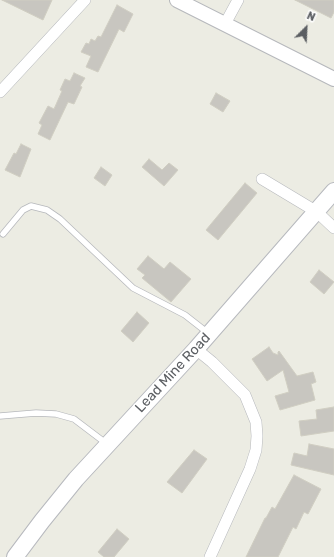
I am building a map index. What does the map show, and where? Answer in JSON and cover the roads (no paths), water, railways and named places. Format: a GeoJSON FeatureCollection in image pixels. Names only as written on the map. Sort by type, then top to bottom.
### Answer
{"type":"FeatureCollection","features":[{"type":"Feature","properties":{"kind":"main road","name":"Lead Mine Road"},"geometry":{"type":"LineString","coordinates":[[15,557],[46,515],[107,444],[196,350],[334,191]]}},
{"type":"Feature","properties":{"kind":"street"},"geometry":{"type":"LineString","coordinates":[[0,92],[85,0]]}},
{"type":"Feature","properties":{"kind":"street"},"geometry":{"type":"LineString","coordinates":[[177,0],[334,79]]}},
{"type":"Feature","properties":{"kind":"street"},"geometry":{"type":"LineString","coordinates":[[225,24],[238,0]]}},
{"type":"Feature","properties":{"kind":"street"},"geometry":{"type":"LineString","coordinates":[[262,179],[317,212],[334,228]]}},
{"type":"Feature","properties":{"kind":"street"},"geometry":{"type":"LineString","coordinates":[[196,350],[212,362],[245,395],[252,409],[256,429],[256,450],[250,469],[210,557]]}},
{"type":"Feature","properties":{"kind":"lane"},"geometry":{"type":"LineString","coordinates":[[3,234],[23,210],[31,206],[47,210],[60,219],[133,288],[185,315],[210,334]]}},
{"type":"Feature","properties":{"kind":"lane"},"geometry":{"type":"LineString","coordinates":[[0,416],[56,414],[74,419],[107,444]]}}]}
